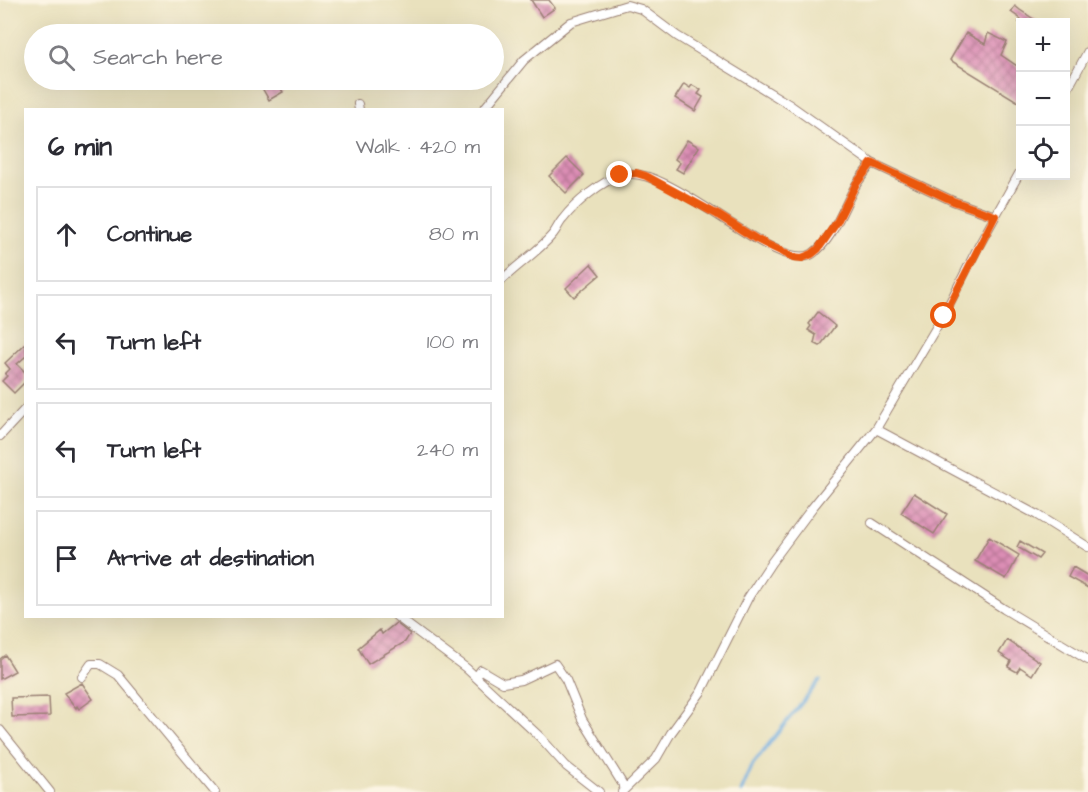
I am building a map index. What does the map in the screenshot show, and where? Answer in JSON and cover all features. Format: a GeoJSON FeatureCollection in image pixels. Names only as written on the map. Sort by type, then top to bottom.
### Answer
{"type":"FeatureCollection","features":[{"type":"Feature","properties":{"kind":"street"},"geometry":{"type":"LineString","coordinates":[[504,84],[524,60],[571,22],[620,3],[641,9],[677,36],[790,105],[872,163],[953,201],[995,216]]}},
{"type":"Feature","properties":{"kind":"street"},"geometry":{"type":"LineString","coordinates":[[1070,83],[1088,51]]}},
{"type":"Feature","properties":{"kind":"street"},"geometry":{"type":"LineString","coordinates":[[485,108],[499,90]]}},
{"type":"Feature","properties":{"kind":"street"},"geometry":{"type":"LineString","coordinates":[[504,278],[553,234],[564,217],[589,194],[620,175],[636,173],[672,189],[756,239],[793,257],[802,258],[818,249],[837,222],[856,184],[872,163]]}},
{"type":"Feature","properties":{"kind":"street"},"geometry":{"type":"LineString","coordinates":[[476,677],[481,669],[503,683],[521,680],[555,664],[566,681],[582,719],[624,790],[656,759],[671,733],[701,692],[748,598],[771,563],[876,429],[944,316],[1016,179]]}},
{"type":"Feature","properties":{"kind":"street"},"geometry":{"type":"LineString","coordinates":[[0,436],[24,410]]}},
{"type":"Feature","properties":{"kind":"street"},"geometry":{"type":"LineString","coordinates":[[876,429],[1037,515],[1088,547]]}},
{"type":"Feature","properties":{"kind":"street"},"geometry":{"type":"LineString","coordinates":[[872,523],[1004,609],[1088,660]]}},
{"type":"Feature","properties":{"kind":"street"},"geometry":{"type":"LineString","coordinates":[[399,618],[476,677],[540,737],[566,766],[599,792]]}},
{"type":"Feature","properties":{"kind":"street"},"geometry":{"type":"LineString","coordinates":[[82,677],[90,664],[100,664],[118,675],[215,792]]}},
{"type":"Feature","properties":{"kind":"street"},"geometry":{"type":"LineString","coordinates":[[0,730],[50,792]]}},
{"type":"Feature","properties":{"kind":"building"},"geometry":{"type":"Polygon","coordinates":[[[531,0],[549,0],[555,8],[542,17],[531,0]]]}},
{"type":"Feature","properties":{"kind":"building"},"geometry":{"type":"Polygon","coordinates":[[[1015,6],[1032,18],[1020,18],[1011,12],[1015,6]]]}},
{"type":"Feature","properties":{"kind":"building"},"geometry":{"type":"Polygon","coordinates":[[[966,33],[985,44],[988,33],[1007,42],[1001,55],[1016,65],[1016,101],[950,60],[966,33]]]}},
{"type":"Feature","properties":{"kind":"building"},"geometry":{"type":"Polygon","coordinates":[[[684,84],[701,90],[698,94],[703,97],[695,111],[675,98],[684,84]]]}},
{"type":"Feature","properties":{"kind":"building"},"geometry":{"type":"Polygon","coordinates":[[[263,90],[282,90],[283,92],[269,100],[263,90]]]}},
{"type":"Feature","properties":{"kind":"building"},"geometry":{"type":"Polygon","coordinates":[[[687,140],[699,147],[683,173],[676,169],[680,163],[675,159],[687,140]]]}},
{"type":"Feature","properties":{"kind":"building"},"geometry":{"type":"Polygon","coordinates":[[[567,158],[584,175],[566,193],[549,176],[567,158]]]}},
{"type":"Feature","properties":{"kind":"building"},"geometry":{"type":"Polygon","coordinates":[[[591,264],[600,275],[574,297],[566,288],[591,264]]]}},
{"type":"Feature","properties":{"kind":"building"},"geometry":{"type":"Polygon","coordinates":[[[818,312],[835,326],[820,346],[814,343],[816,335],[808,330],[811,326],[809,324],[818,312]]]}},
{"type":"Feature","properties":{"kind":"building"},"geometry":{"type":"Polygon","coordinates":[[[24,345],[24,358],[17,364],[24,371],[24,383],[14,393],[2,381],[10,369],[5,363],[24,345]]]}},
{"type":"Feature","properties":{"kind":"building"},"geometry":{"type":"Polygon","coordinates":[[[914,493],[947,514],[934,534],[901,513],[914,493]]]}},
{"type":"Feature","properties":{"kind":"building"},"geometry":{"type":"Polygon","coordinates":[[[989,537],[1019,555],[1006,579],[975,561],[989,537]]]}},
{"type":"Feature","properties":{"kind":"building"},"geometry":{"type":"Polygon","coordinates":[[[1020,541],[1042,554],[1038,559],[1017,547],[1020,541]]]}},
{"type":"Feature","properties":{"kind":"building"},"geometry":{"type":"Polygon","coordinates":[[[1073,567],[1088,576],[1088,588],[1068,577],[1073,567]]]}},
{"type":"Feature","properties":{"kind":"building"},"geometry":{"type":"Polygon","coordinates":[[[396,623],[410,634],[405,642],[368,664],[358,648],[380,630],[382,634],[396,623]]]}},
{"type":"Feature","properties":{"kind":"building"},"geometry":{"type":"Polygon","coordinates":[[[1007,640],[1040,662],[1032,675],[1020,667],[1017,672],[1008,667],[1011,661],[999,653],[1007,640]]]}},
{"type":"Feature","properties":{"kind":"building"},"geometry":{"type":"Polygon","coordinates":[[[5,655],[15,671],[0,679],[0,659],[5,655]]]}},
{"type":"Feature","properties":{"kind":"building"},"geometry":{"type":"Polygon","coordinates":[[[82,683],[93,699],[79,709],[64,693],[82,683]]]}},
{"type":"Feature","properties":{"kind":"building"},"geometry":{"type":"Polygon","coordinates":[[[49,697],[50,716],[12,717],[11,698],[49,697]]]}},
{"type":"Feature","properties":{"kind":"waterway"},"geometry":{"type":"LineString","coordinates":[[741,792],[753,764],[820,680]]}},
{"type":"Feature","properties":{"kind":"route"},"geometry":{"type":"LineString","coordinates":[[620,175],[636,173],[646,176],[718,215],[756,239],[793,257],[802,258],[818,249],[837,222],[856,184],[872,163],[953,201],[995,216],[976,249],[944,316]]}}]}
